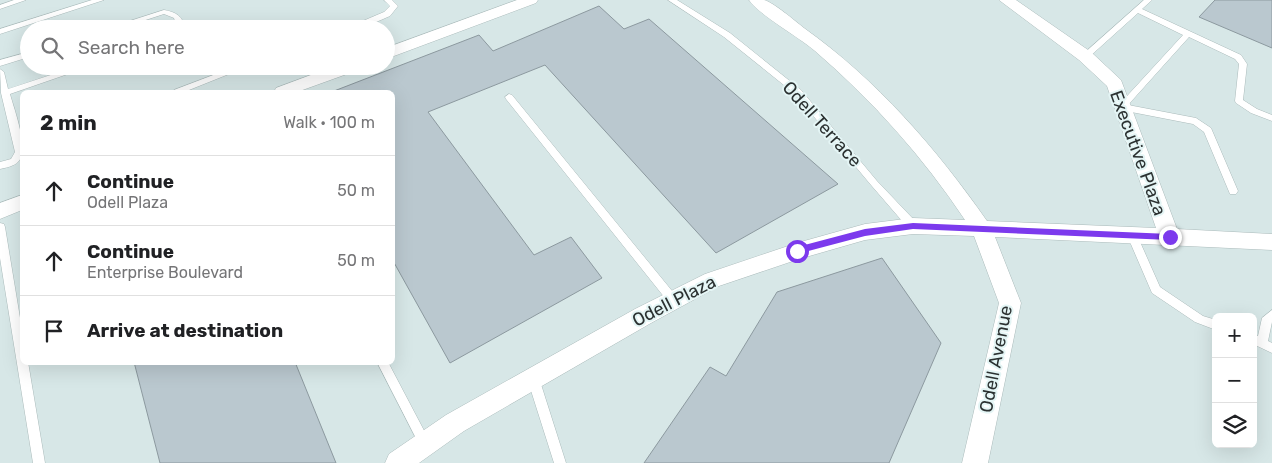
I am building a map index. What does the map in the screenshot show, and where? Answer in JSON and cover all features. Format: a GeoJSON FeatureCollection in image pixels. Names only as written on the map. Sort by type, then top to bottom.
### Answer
{"type":"FeatureCollection","features":[{"type":"Feature","properties":{"kind":"street"},"geometry":{"type":"LineString","coordinates":[[395,48],[531,0]]}},
{"type":"Feature","properties":{"kind":"street"},"geometry":{"type":"LineString","coordinates":[[756,0],[819,46],[863,84],[911,135],[950,184],[982,230]]}},
{"type":"Feature","properties":{"kind":"street","name":"Executive Plaza"},"geometry":{"type":"LineString","coordinates":[[1006,0],[1085,56],[1115,84],[1121,106],[1170,237]]}},
{"type":"Feature","properties":{"kind":"street"},"geometry":{"type":"LineString","coordinates":[[287,90],[328,75]]}},
{"type":"Feature","properties":{"kind":"street"},"geometry":{"type":"LineString","coordinates":[[0,211],[20,203]]}},
{"type":"Feature","properties":{"kind":"street","name":"Odell Plaza"},"geometry":{"type":"LineString","coordinates":[[398,463],[455,423],[712,280],[797,251],[865,232],[913,226],[1132,235],[1260,243],[1272,242]]}},
{"type":"Feature","properties":{"kind":"street","name":"Odell Avenue"},"geometry":{"type":"LineString","coordinates":[[975,463],[1010,303],[982,230]]}},
{"type":"Feature","properties":{"kind":"lane"},"geometry":{"type":"LineString","coordinates":[[0,7],[22,0]]}},
{"type":"Feature","properties":{"kind":"lane"},"geometry":{"type":"LineString","coordinates":[[38,20],[100,0]]}},
{"type":"Feature","properties":{"kind":"lane"},"geometry":{"type":"LineString","coordinates":[[374,20],[387,14],[394,6],[388,0]]}},
{"type":"Feature","properties":{"kind":"lane","name":"Odell Terrace"},"geometry":{"type":"LineString","coordinates":[[672,0],[727,35],[798,92],[874,183],[913,226]]}},
{"type":"Feature","properties":{"kind":"lane"},"geometry":{"type":"LineString","coordinates":[[1085,56],[1148,0]]}},
{"type":"Feature","properties":{"kind":"lane"},"geometry":{"type":"LineString","coordinates":[[1137,10],[1238,57],[1243,64],[1238,96],[1241,104],[1272,118]]}},
{"type":"Feature","properties":{"kind":"lane"},"geometry":{"type":"LineString","coordinates":[[138,20],[164,12],[172,12],[178,20]]}},
{"type":"Feature","properties":{"kind":"lane"},"geometry":{"type":"LineString","coordinates":[[0,32],[20,26]]}},
{"type":"Feature","properties":{"kind":"lane"},"geometry":{"type":"LineString","coordinates":[[1121,106],[1189,33]]}},
{"type":"Feature","properties":{"kind":"lane"},"geometry":{"type":"LineString","coordinates":[[0,63],[20,57]]}},
{"type":"Feature","properties":{"kind":"lane"},"geometry":{"type":"LineString","coordinates":[[6,93],[60,75]]}},
{"type":"Feature","properties":{"kind":"lane"},"geometry":{"type":"LineString","coordinates":[[182,90],[221,75]]}},
{"type":"Feature","properties":{"kind":"lane"},"geometry":{"type":"LineString","coordinates":[[0,77],[6,93],[20,152],[14,161],[0,166]]}},
{"type":"Feature","properties":{"kind":"lane"},"geometry":{"type":"LineString","coordinates":[[508,97],[673,300]]}},
{"type":"Feature","properties":{"kind":"lane"},"geometry":{"type":"LineString","coordinates":[[1121,106],[1196,121],[1208,130],[1233,191]]}},
{"type":"Feature","properties":{"kind":"lane"},"geometry":{"type":"LineString","coordinates":[[0,226],[20,348]]}},
{"type":"Feature","properties":{"kind":"lane"},"geometry":{"type":"LineString","coordinates":[[1132,235],[1156,290],[1199,319],[1212,324]]}},
{"type":"Feature","properties":{"kind":"lane"},"geometry":{"type":"LineString","coordinates":[[1262,343],[1266,321],[1272,315]]}},
{"type":"Feature","properties":{"kind":"lane"},"geometry":{"type":"LineString","coordinates":[[23,365],[39,463]]}},
{"type":"Feature","properties":{"kind":"lane"},"geometry":{"type":"LineString","coordinates":[[384,365],[425,444]]}},
{"type":"Feature","properties":{"kind":"lane"},"geometry":{"type":"LineString","coordinates":[[533,378],[560,463]]}},
{"type":"Feature","properties":{"kind":"building"},"geometry":{"type":"Polygon","coordinates":[[[1215,0],[1272,0],[1272,48],[1199,17],[1215,0]]]}},
{"type":"Feature","properties":{"kind":"building"},"geometry":{"type":"Polygon","coordinates":[[[599,6],[624,29],[649,19],[838,184],[716,253],[545,65],[428,112],[534,255],[571,237],[602,278],[450,363],[395,264],[395,90],[337,90],[375,75],[395,75],[395,67],[479,35],[493,51],[599,6]]]}},
{"type":"Feature","properties":{"kind":"building"},"geometry":{"type":"Polygon","coordinates":[[[882,258],[941,343],[889,463],[644,463],[710,367],[726,376],[777,292],[882,258]]]}},
{"type":"Feature","properties":{"kind":"building"},"geometry":{"type":"Polygon","coordinates":[[[135,365],[296,365],[336,463],[160,463],[135,365]]]}},
{"type":"Feature","properties":{"kind":"route"},"geometry":{"type":"LineString","coordinates":[[797,251],[865,232],[913,226],[1170,237]]}}]}
